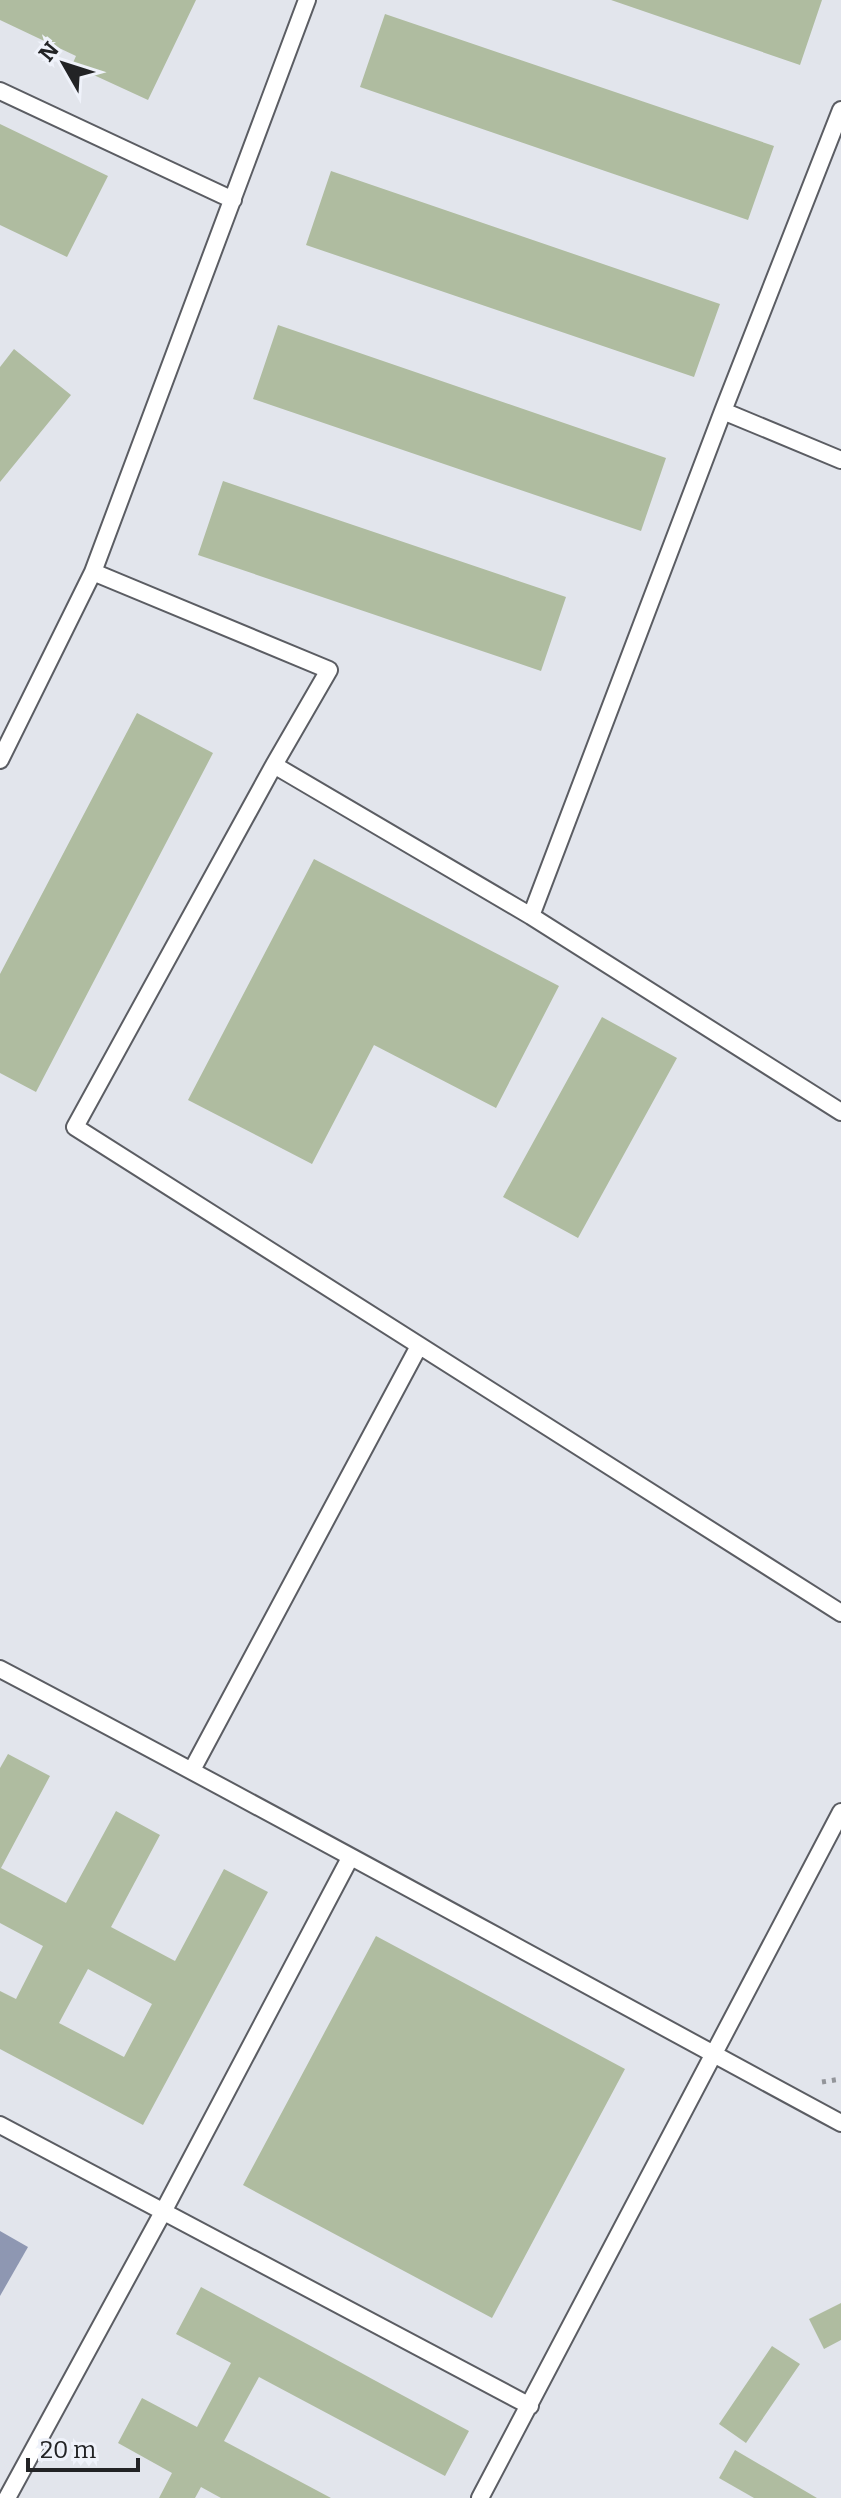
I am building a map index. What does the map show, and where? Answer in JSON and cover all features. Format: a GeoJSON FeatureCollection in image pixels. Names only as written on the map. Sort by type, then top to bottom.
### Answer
{"type":"FeatureCollection","features":[{"type":"Feature","properties":{"kind":"lane"},"geometry":{"type":"LineString","coordinates":[[0,760],[93,572],[307,0]]}},
{"type":"Feature","properties":{"kind":"lane"},"geometry":{"type":"LineString","coordinates":[[0,91],[233,200]]}},
{"type":"Feature","properties":{"kind":"lane"},"geometry":{"type":"LineString","coordinates":[[531,916],[841,110]]}},
{"type":"Feature","properties":{"kind":"lane"},"geometry":{"type":"LineString","coordinates":[[723,411],[841,460]]}},
{"type":"Feature","properties":{"kind":"lane"},"geometry":{"type":"LineString","coordinates":[[93,572],[329,670],[75,1127],[841,1613]]}},
{"type":"Feature","properties":{"kind":"lane"},"geometry":{"type":"LineString","coordinates":[[274,765],[531,916],[841,1112]]}},
{"type":"Feature","properties":{"kind":"lane"},"geometry":{"type":"LineString","coordinates":[[192,1770],[419,1346]]}},
{"type":"Feature","properties":{"kind":"lane"},"geometry":{"type":"LineString","coordinates":[[0,1669],[841,2123]]}},
{"type":"Feature","properties":{"kind":"lane"},"geometry":{"type":"LineString","coordinates":[[480,2498],[841,1812]]}},
{"type":"Feature","properties":{"kind":"lane"},"geometry":{"type":"LineString","coordinates":[[7,2498],[350,1858]]}},
{"type":"Feature","properties":{"kind":"lane"},"geometry":{"type":"LineString","coordinates":[[0,2125],[530,2406]]}},
{"type":"Feature","properties":{"kind":"water"},"geometry":{"type":"Polygon","coordinates":[[[0,2231],[28,2247],[0,2296],[0,2231]]]}},
{"type":"Feature","properties":{"kind":"building"},"geometry":{"type":"Polygon","coordinates":[[[0,0],[196,0],[148,100],[72,65],[76,56],[0,20],[0,0]]]}},
{"type":"Feature","properties":{"kind":"building"},"geometry":{"type":"Polygon","coordinates":[[[611,0],[822,0],[800,65],[611,0]]]}},
{"type":"Feature","properties":{"kind":"building"},"geometry":{"type":"Polygon","coordinates":[[[385,14],[774,146],[748,220],[360,87],[385,14]]]}},
{"type":"Feature","properties":{"kind":"building"},"geometry":{"type":"Polygon","coordinates":[[[0,124],[108,176],[67,257],[0,225],[0,124]]]}},
{"type":"Feature","properties":{"kind":"building"},"geometry":{"type":"Polygon","coordinates":[[[331,171],[720,304],[694,377],[306,245],[331,171]]]}},
{"type":"Feature","properties":{"kind":"building"},"geometry":{"type":"Polygon","coordinates":[[[278,325],[666,458],[641,531],[253,399],[278,325]]]}},
{"type":"Feature","properties":{"kind":"building"},"geometry":{"type":"Polygon","coordinates":[[[14,349],[71,395],[0,482],[0,367],[14,349]]]}},
{"type":"Feature","properties":{"kind":"building"},"geometry":{"type":"Polygon","coordinates":[[[223,481],[566,597],[541,671],[198,555],[223,481]]]}},
{"type":"Feature","properties":{"kind":"building"},"geometry":{"type":"Polygon","coordinates":[[[137,713],[213,753],[36,1092],[0,1073],[0,974],[137,713]]]}},
{"type":"Feature","properties":{"kind":"building"},"geometry":{"type":"Polygon","coordinates":[[[314,859],[559,986],[496,1108],[374,1045],[312,1164],[188,1100],[314,859]]]}},
{"type":"Feature","properties":{"kind":"building"},"geometry":{"type":"Polygon","coordinates":[[[602,1017],[677,1058],[578,1238],[503,1197],[602,1017]]]}},
{"type":"Feature","properties":{"kind":"building"},"geometry":{"type":"Polygon","coordinates":[[[8,1754],[50,1776],[1,1868],[66,1903],[116,1811],[160,1835],[111,1927],[175,1961],[224,1869],[268,1892],[143,2125],[0,2049],[0,1991],[16,1999],[43,1946],[0,1923],[0,1768],[8,1754]],[[88,1969],[59,2023],[124,2057],[152,2004],[88,1969]]]}},
{"type":"Feature","properties":{"kind":"building"},"geometry":{"type":"Polygon","coordinates":[[[376,1936],[625,2069],[492,2318],[243,2185],[376,1936]]]}},
{"type":"Feature","properties":{"kind":"building"},"geometry":{"type":"Polygon","coordinates":[[[201,2287],[469,2431],[445,2476],[259,2377],[224,2441],[331,2498],[221,2498],[201,2487],[195,2498],[159,2498],[172,2473],[118,2443],[142,2398],[197,2427],[231,2363],[176,2334],[201,2287]]]}},
{"type":"Feature","properties":{"kind":"building"},"geometry":{"type":"Polygon","coordinates":[[[841,2303],[841,2340],[824,2349],[809,2319],[841,2303]]]}},
{"type":"Feature","properties":{"kind":"building"},"geometry":{"type":"Polygon","coordinates":[[[772,2346],[800,2364],[746,2443],[719,2424],[772,2346]]]}},
{"type":"Feature","properties":{"kind":"building"},"geometry":{"type":"Polygon","coordinates":[[[735,2450],[817,2498],[754,2498],[719,2478],[735,2450]]]}}]}
